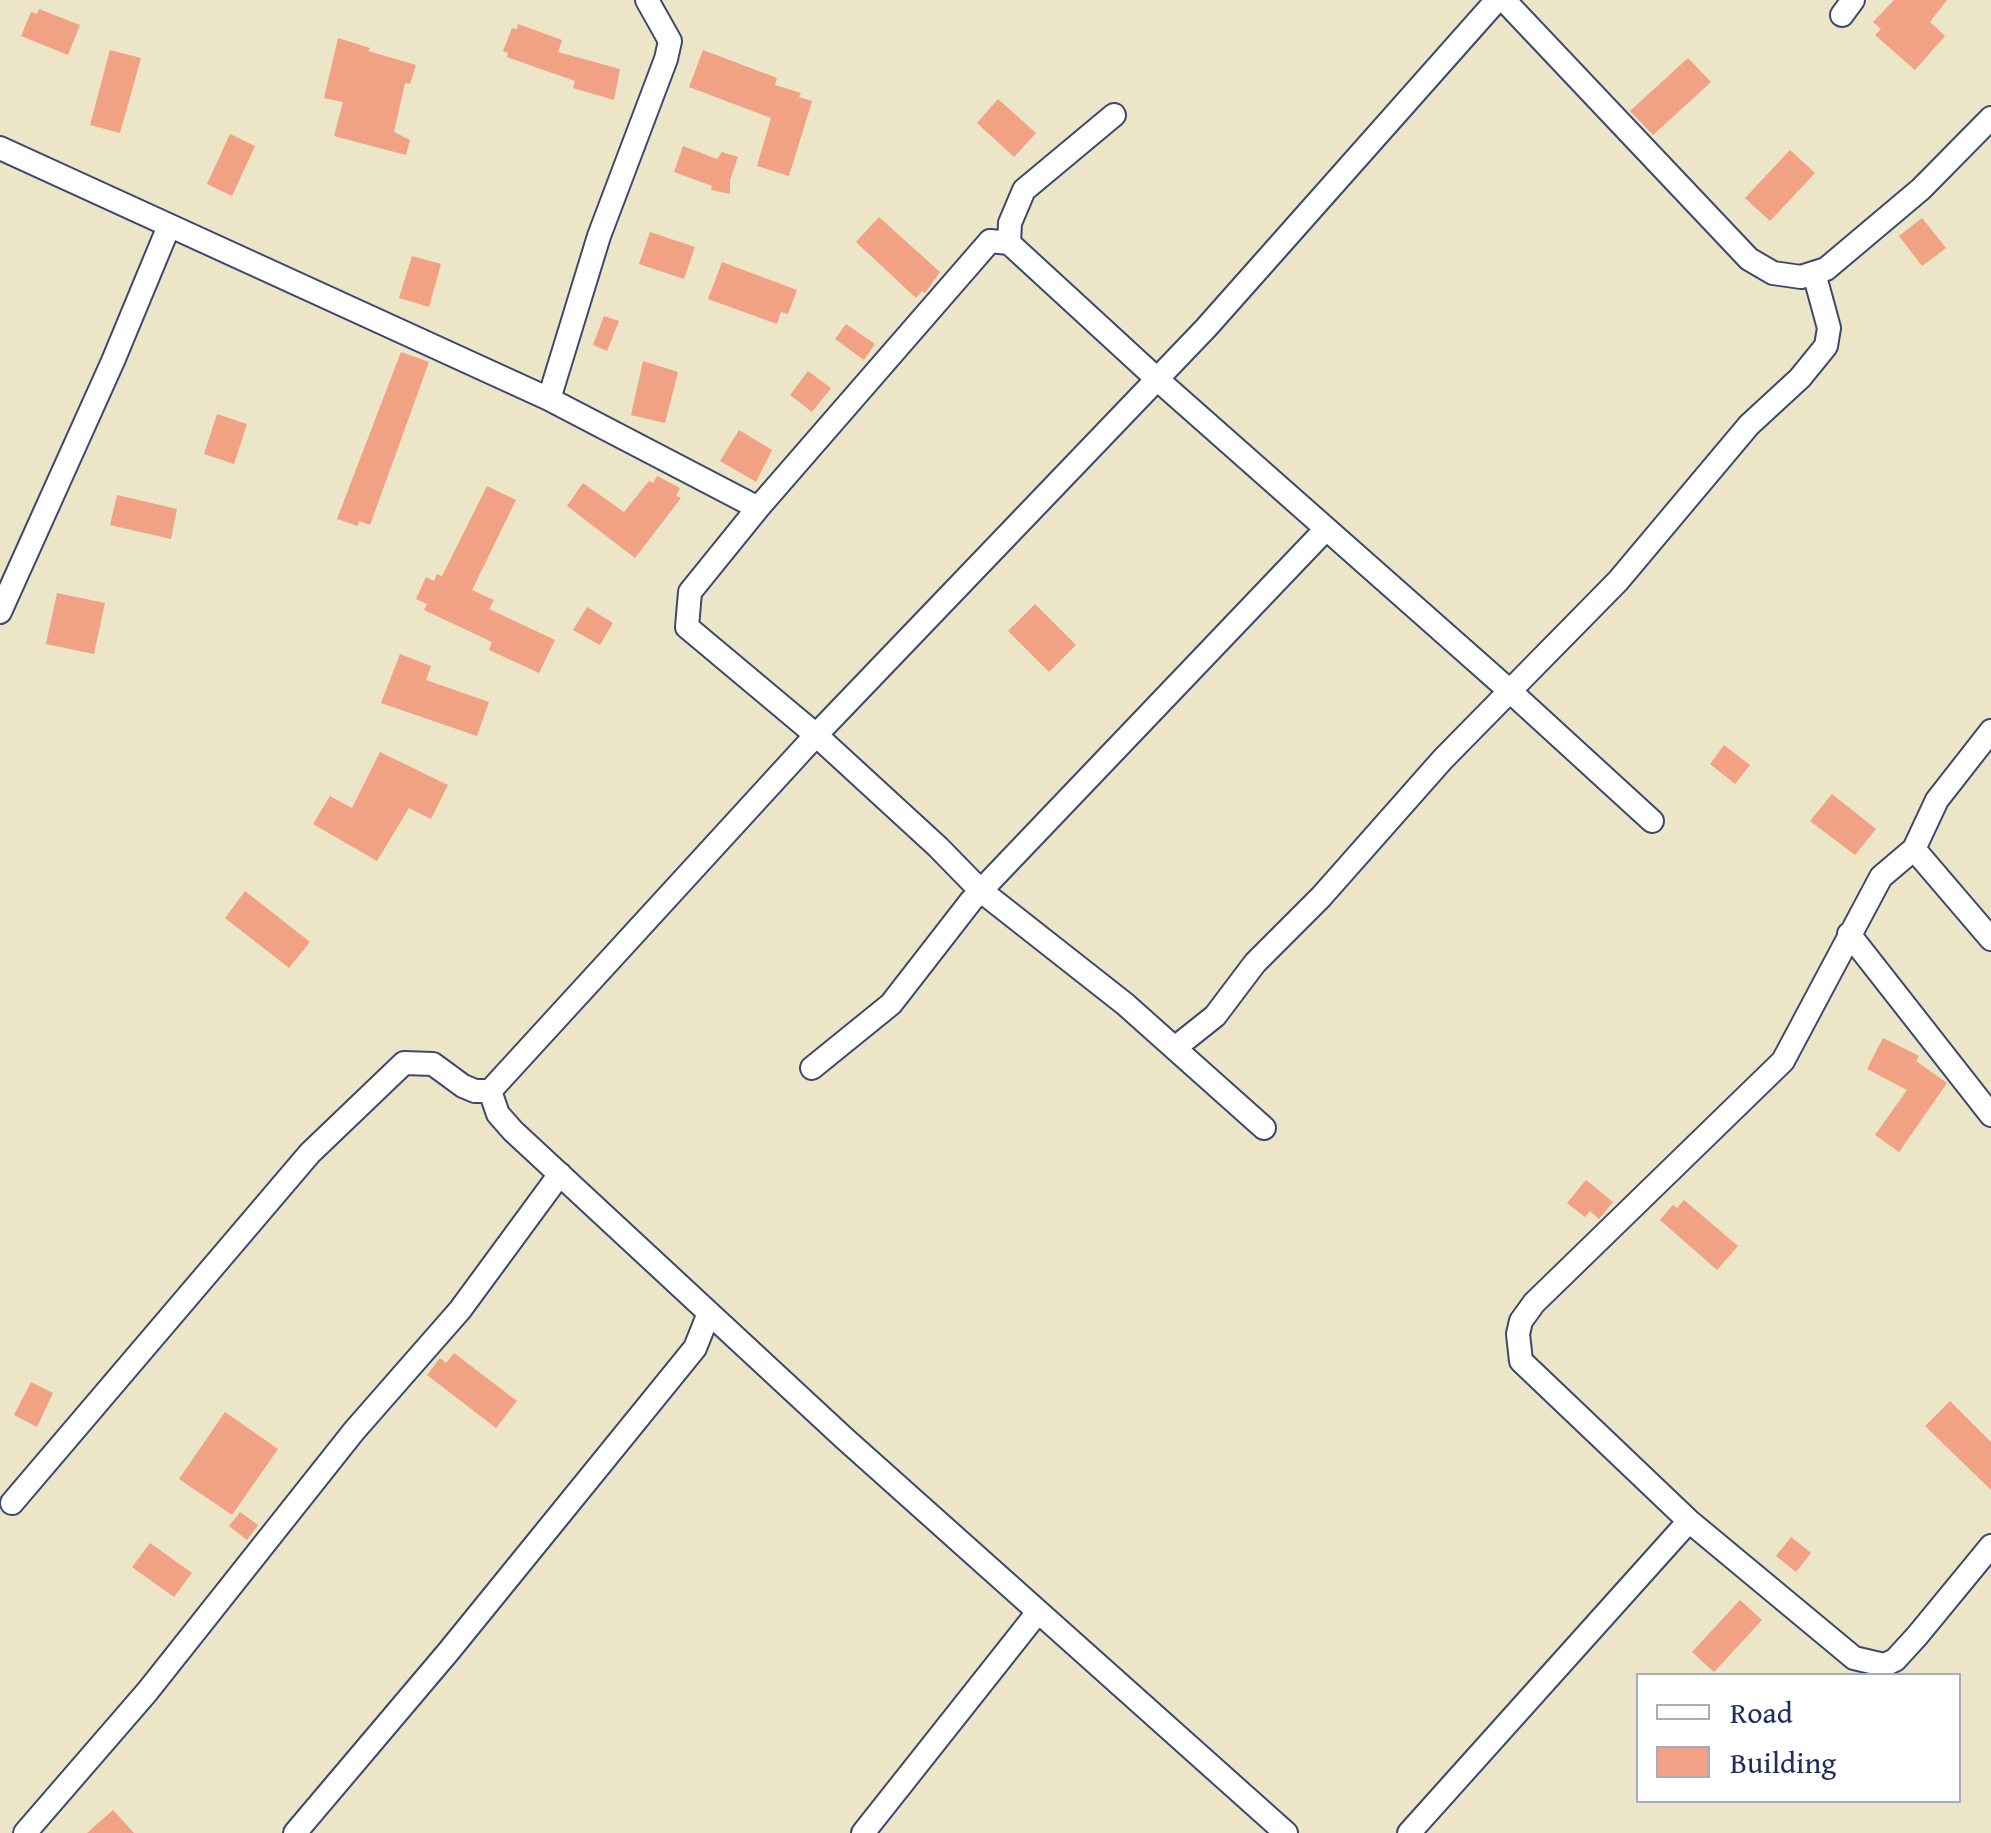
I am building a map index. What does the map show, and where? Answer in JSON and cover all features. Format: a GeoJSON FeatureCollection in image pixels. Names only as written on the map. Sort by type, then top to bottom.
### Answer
{"type":"FeatureCollection","features":[{"type":"Feature","properties":{"kind":"street"},"geometry":{"type":"LineString","coordinates":[[549,399],[599,236],[666,59],[670,41],[647,0]]}},
{"type":"Feature","properties":{"kind":"street"},"geometry":{"type":"LineString","coordinates":[[12,1503],[310,1152],[404,1063],[433,1064],[463,1086],[490,1091],[816,735],[1206,328],[1500,0],[1749,260],[1773,273],[1800,278],[1826,269],[1921,189],[1991,118]]}},
{"type":"Feature","properties":{"kind":"street"},"geometry":{"type":"LineString","coordinates":[[1009,242],[1010,223],[1024,190],[1114,115]]}},
{"type":"Feature","properties":{"kind":"street"},"geometry":{"type":"LineString","coordinates":[[0,148],[549,399],[758,508]]}},
{"type":"Feature","properties":{"kind":"street"},"geometry":{"type":"LineString","coordinates":[[0,612],[169,226]]}},
{"type":"Feature","properties":{"kind":"street"},"geometry":{"type":"LineString","coordinates":[[1264,1128],[1176,1047],[980,890],[816,735],[687,627],[690,592],[990,241],[1009,242],[1652,821]]}},
{"type":"Feature","properties":{"kind":"street"},"geometry":{"type":"LineString","coordinates":[[1176,1047],[1215,1016],[1256,962],[1321,897],[1444,758],[1618,581],[1749,425],[1800,378],[1826,346],[1829,328],[1814,273]]}},
{"type":"Feature","properties":{"kind":"street"},"geometry":{"type":"LineString","coordinates":[[812,1068],[891,1004],[980,890],[1326,529]]}},
{"type":"Feature","properties":{"kind":"street"},"geometry":{"type":"LineString","coordinates":[[1991,731],[1936,800],[1914,849],[1881,877],[1783,1061],[1534,1303],[1520,1322],[1518,1334],[1521,1361],[1689,1521],[1854,1658],[1884,1665],[1895,1660],[1991,1546]]}},
{"type":"Feature","properties":{"kind":"street"},"geometry":{"type":"LineString","coordinates":[[1914,849],[1991,939]]}},
{"type":"Feature","properties":{"kind":"street"},"geometry":{"type":"LineString","coordinates":[[1849,934],[1991,1115]]}},
{"type":"Feature","properties":{"kind":"street"},"geometry":{"type":"LineString","coordinates":[[490,1091],[498,1114],[708,1313],[1286,1833]]}},
{"type":"Feature","properties":{"kind":"street"},"geometry":{"type":"LineString","coordinates":[[25,1833],[147,1692],[354,1430],[460,1310],[560,1174]]}},
{"type":"Feature","properties":{"kind":"street"},"geometry":{"type":"LineString","coordinates":[[295,1833],[696,1348],[708,1313]]}},
{"type":"Feature","properties":{"kind":"street"},"geometry":{"type":"LineString","coordinates":[[1410,1833],[1689,1521]]}},
{"type":"Feature","properties":{"kind":"street"},"geometry":{"type":"LineString","coordinates":[[863,1833],[1038,1612]]}},
{"type":"Feature","properties":{"kind":"building"},"geometry":{"type":"Polygon","coordinates":[[[1894,0],[1947,0],[1930,22],[1945,36],[1915,70],[1875,35],[1881,29],[1873,22],[1894,0]]]}},
{"type":"Feature","properties":{"kind":"building"},"geometry":{"type":"Polygon","coordinates":[[[39,9],[80,25],[68,55],[21,36],[31,12],[37,14],[39,9]]]}},
{"type":"Feature","properties":{"kind":"building"},"geometry":{"type":"Polygon","coordinates":[[[518,24],[562,40],[558,52],[620,69],[614,100],[573,88],[575,81],[507,57],[508,53],[503,51],[512,28],[517,29],[518,24]]]}},
{"type":"Feature","properties":{"kind":"building"},"geometry":{"type":"Polygon","coordinates":[[[338,38],[416,65],[410,84],[405,83],[394,132],[410,140],[406,155],[334,136],[343,102],[324,98],[338,38]]]}},
{"type":"Feature","properties":{"kind":"building"},"geometry":{"type":"Polygon","coordinates":[[[110,50],[141,58],[120,133],[90,125],[110,50]]]}},
{"type":"Feature","properties":{"kind":"building"},"geometry":{"type":"Polygon","coordinates":[[[703,50],[777,78],[775,85],[812,101],[789,176],[757,166],[771,118],[689,87],[703,50]]]}},
{"type":"Feature","properties":{"kind":"building"},"geometry":{"type":"Polygon","coordinates":[[[1688,58],[1711,82],[1653,135],[1630,111],[1688,58]]]}},
{"type":"Feature","properties":{"kind":"building"},"geometry":{"type":"Polygon","coordinates":[[[998,99],[1036,133],[1014,157],[977,123],[998,99]]]}},
{"type":"Feature","properties":{"kind":"building"},"geometry":{"type":"Polygon","coordinates":[[[230,134],[255,146],[232,196],[207,184],[230,134]]]}},
{"type":"Feature","properties":{"kind":"building"},"geometry":{"type":"Polygon","coordinates":[[[683,146],[717,159],[722,152],[738,157],[730,194],[711,190],[712,186],[674,172],[683,146]]]}},
{"type":"Feature","properties":{"kind":"building"},"geometry":{"type":"Polygon","coordinates":[[[1790,150],[1815,173],[1770,221],[1745,198],[1790,150]]]}},
{"type":"Feature","properties":{"kind":"building"},"geometry":{"type":"Polygon","coordinates":[[[879,217],[940,272],[925,293],[922,291],[916,298],[856,242],[879,217]]]}},
{"type":"Feature","properties":{"kind":"building"},"geometry":{"type":"Polygon","coordinates":[[[1922,218],[1946,248],[1922,266],[1899,236],[1922,218]]]}},
{"type":"Feature","properties":{"kind":"building"},"geometry":{"type":"Polygon","coordinates":[[[650,232],[695,247],[684,279],[639,264],[650,232]]]}},
{"type":"Feature","properties":{"kind":"building"},"geometry":{"type":"Polygon","coordinates":[[[412,256],[441,264],[429,307],[399,298],[412,256]]]}},
{"type":"Feature","properties":{"kind":"building"},"geometry":{"type":"Polygon","coordinates":[[[722,262],[797,290],[788,314],[781,312],[777,324],[708,299],[722,262]]]}},
{"type":"Feature","properties":{"kind":"building"},"geometry":{"type":"Polygon","coordinates":[[[604,316],[619,321],[607,351],[593,345],[604,316]]]}},
{"type":"Feature","properties":{"kind":"building"},"geometry":{"type":"Polygon","coordinates":[[[846,324],[875,344],[864,360],[835,339],[846,324]]]}},
{"type":"Feature","properties":{"kind":"building"},"geometry":{"type":"Polygon","coordinates":[[[401,352],[429,362],[370,525],[359,521],[358,526],[337,519],[401,352]]]}},
{"type":"Feature","properties":{"kind":"building"},"geometry":{"type":"Polygon","coordinates":[[[643,361],[678,372],[665,423],[631,415],[643,361]]]}},
{"type":"Feature","properties":{"kind":"building"},"geometry":{"type":"Polygon","coordinates":[[[808,371],[831,388],[812,412],[790,395],[808,371]]]}},
{"type":"Feature","properties":{"kind":"building"},"geometry":{"type":"Polygon","coordinates":[[[217,414],[247,424],[234,464],[204,454],[217,414]]]}},
{"type":"Feature","properties":{"kind":"building"},"geometry":{"type":"Polygon","coordinates":[[[739,430],[772,450],[756,482],[720,461],[739,430]]]}},
{"type":"Feature","properties":{"kind":"building"},"geometry":{"type":"Polygon","coordinates":[[[657,476],[680,488],[676,496],[681,498],[635,558],[567,506],[583,483],[624,512],[657,476]]]}},
{"type":"Feature","properties":{"kind":"building"},"geometry":{"type":"Polygon","coordinates":[[[487,486],[516,500],[472,590],[494,600],[489,609],[555,640],[539,673],[489,650],[492,642],[424,610],[427,604],[416,599],[426,577],[434,581],[437,574],[442,576],[487,486]]]}},
{"type":"Feature","properties":{"kind":"building"},"geometry":{"type":"Polygon","coordinates":[[[117,495],[177,509],[171,539],[110,525],[117,495]]]}},
{"type":"Feature","properties":{"kind":"building"},"geometry":{"type":"Polygon","coordinates":[[[57,593],[105,603],[94,654],[46,644],[57,593]]]}},
{"type":"Feature","properties":{"kind":"building"},"geometry":{"type":"Polygon","coordinates":[[[1035,604],[1076,645],[1049,672],[1008,631],[1035,604]]]}},
{"type":"Feature","properties":{"kind":"building"},"geometry":{"type":"Polygon","coordinates":[[[587,607],[613,623],[600,645],[573,630],[587,607]]]}},
{"type":"Feature","properties":{"kind":"building"},"geometry":{"type":"Polygon","coordinates":[[[400,654],[431,666],[426,680],[489,702],[477,736],[381,703],[400,654]]]}},
{"type":"Feature","properties":{"kind":"building"},"geometry":{"type":"Polygon","coordinates":[[[1724,745],[1750,765],[1735,784],[1710,764],[1724,745]]]}},
{"type":"Feature","properties":{"kind":"building"},"geometry":{"type":"Polygon","coordinates":[[[380,752],[448,785],[431,819],[409,808],[377,861],[313,824],[330,796],[352,808],[380,752]]]}},
{"type":"Feature","properties":{"kind":"building"},"geometry":{"type":"Polygon","coordinates":[[[1832,794],[1876,829],[1855,855],[1810,821],[1832,794]]]}},
{"type":"Feature","properties":{"kind":"building"},"geometry":{"type":"Polygon","coordinates":[[[245,891],[310,942],[289,968],[225,918],[245,891]]]}},
{"type":"Feature","properties":{"kind":"building"},"geometry":{"type":"Polygon","coordinates":[[[1883,1038],[1919,1056],[1916,1061],[1947,1083],[1899,1152],[1875,1135],[1907,1090],[1867,1069],[1883,1038]]]}},
{"type":"Feature","properties":{"kind":"building"},"geometry":{"type":"Polygon","coordinates":[[[1586,1180],[1613,1202],[1599,1219],[1590,1211],[1585,1217],[1567,1203],[1586,1180]]]}},
{"type":"Feature","properties":{"kind":"building"},"geometry":{"type":"Polygon","coordinates":[[[1684,1200],[1738,1246],[1717,1270],[1660,1220],[1673,1205],[1677,1208],[1684,1200]]]}},
{"type":"Feature","properties":{"kind":"building"},"geometry":{"type":"Polygon","coordinates":[[[454,1353],[517,1401],[496,1428],[427,1375],[440,1358],[446,1363],[454,1353]]]}},
{"type":"Feature","properties":{"kind":"building"},"geometry":{"type":"Polygon","coordinates":[[[31,1382],[53,1393],[37,1427],[14,1415],[31,1382]]]}},
{"type":"Feature","properties":{"kind":"building"},"geometry":{"type":"Polygon","coordinates":[[[1950,1401],[1991,1442],[1991,1490],[1925,1426],[1950,1401]]]}},
{"type":"Feature","properties":{"kind":"building"},"geometry":{"type":"Polygon","coordinates":[[[225,1412],[278,1449],[232,1515],[179,1479],[225,1412]]]}},
{"type":"Feature","properties":{"kind":"building"},"geometry":{"type":"Polygon","coordinates":[[[240,1512],[258,1525],[247,1540],[229,1526],[240,1512]]]}},
{"type":"Feature","properties":{"kind":"building"},"geometry":{"type":"Polygon","coordinates":[[[1791,1537],[1811,1553],[1796,1572],[1776,1556],[1791,1537]]]}},
{"type":"Feature","properties":{"kind":"building"},"geometry":{"type":"Polygon","coordinates":[[[150,1543],[192,1573],[174,1597],[132,1567],[150,1543]]]}},
{"type":"Feature","properties":{"kind":"building"},"geometry":{"type":"Polygon","coordinates":[[[1740,1600],[1762,1620],[1714,1672],[1692,1652],[1740,1600]]]}},
{"type":"Feature","properties":{"kind":"building"},"geometry":{"type":"Polygon","coordinates":[[[113,1810],[134,1833],[87,1833],[113,1810]]]}}]}
